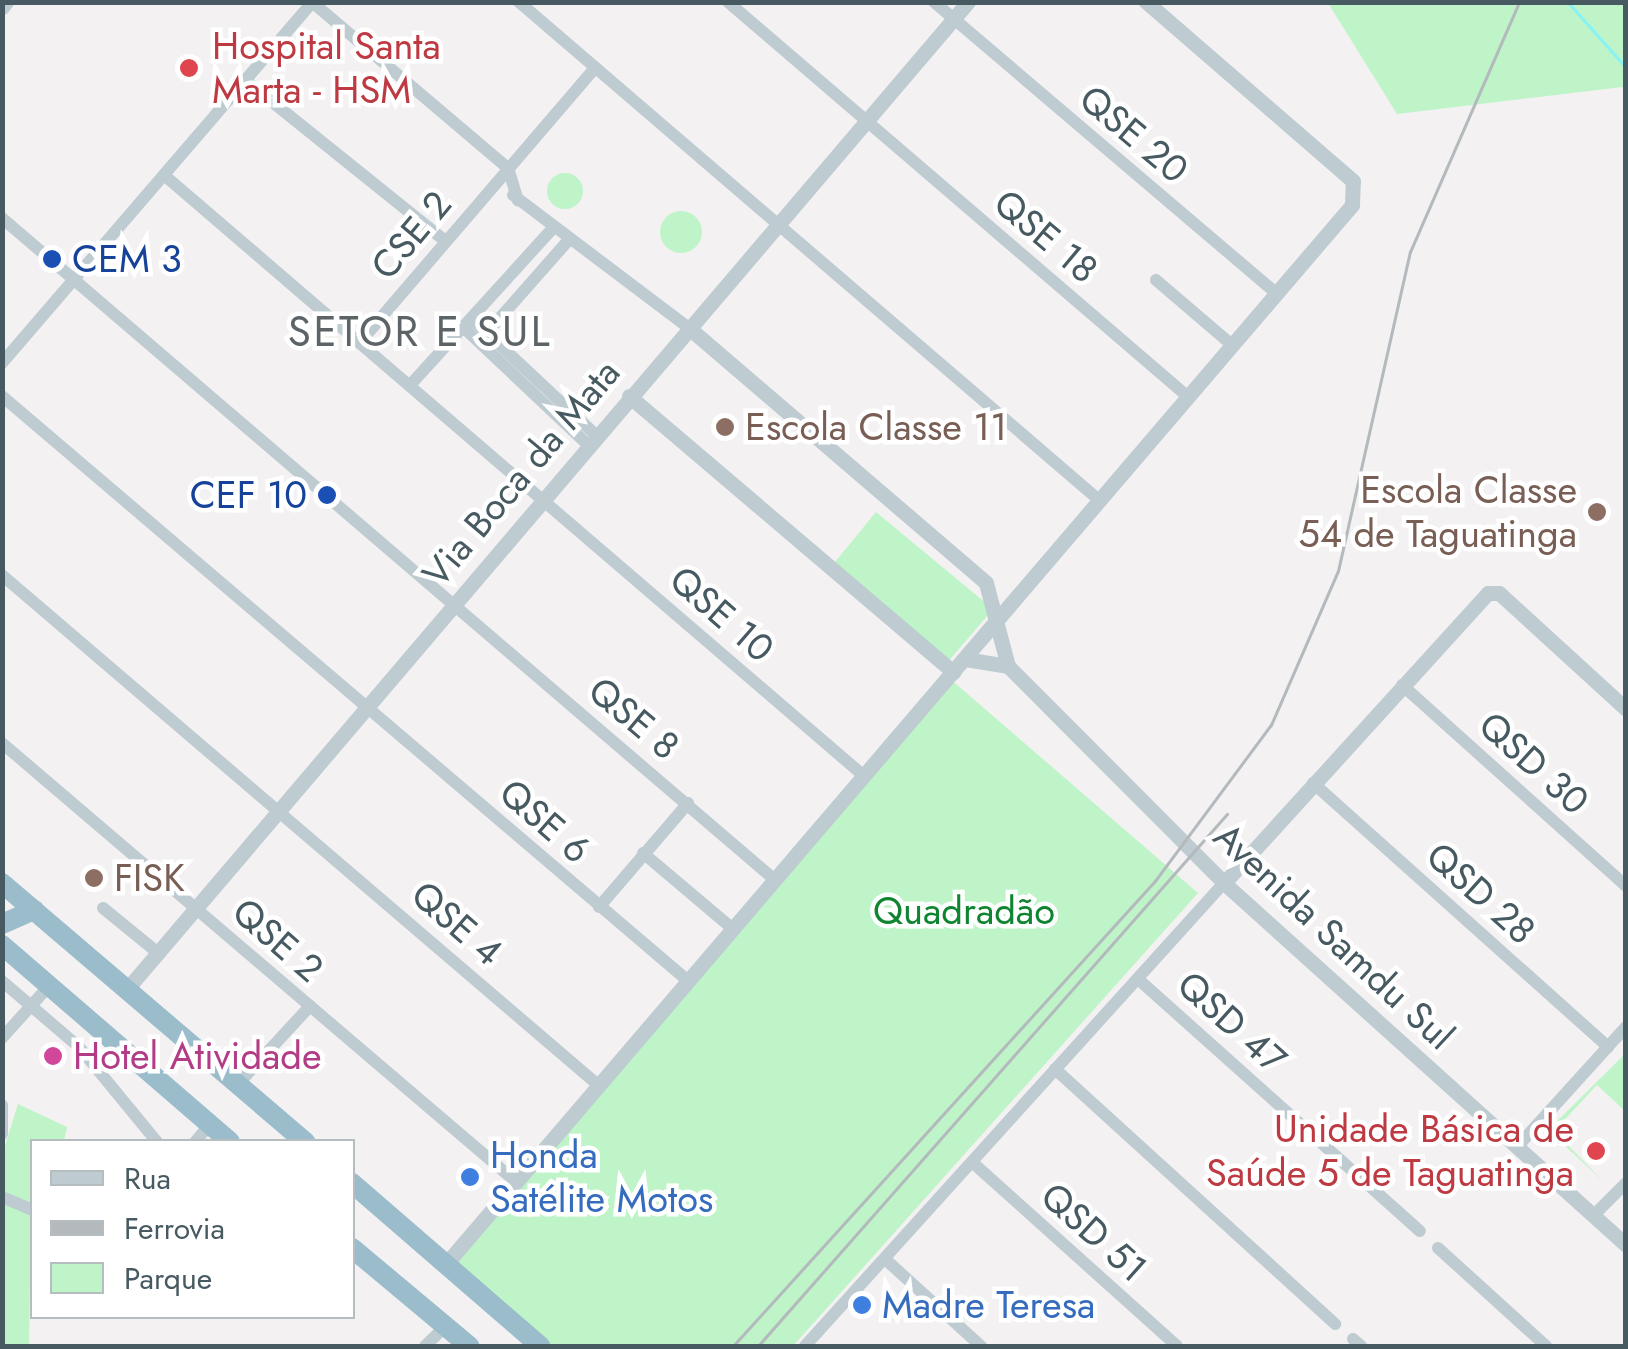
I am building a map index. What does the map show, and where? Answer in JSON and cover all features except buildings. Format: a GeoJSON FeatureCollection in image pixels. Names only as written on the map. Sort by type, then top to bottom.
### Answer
{"type":"FeatureCollection","features":[{"type":"Feature","properties":{"kind":"highway"},"geometry":{"type":"LineString","coordinates":[[2,898],[3,884]]}},
{"type":"Feature","properties":{"kind":"highway"},"geometry":{"type":"LineString","coordinates":[[3,884],[302,1139]]}},
{"type":"Feature","properties":{"kind":"highway"},"geometry":{"type":"LineString","coordinates":[[2,924],[34,910]]}},
{"type":"Feature","properties":{"kind":"highway"},"geometry":{"type":"LineString","coordinates":[[6,950],[227,1139]]}},
{"type":"Feature","properties":{"kind":"highway"},"geometry":{"type":"LineString","coordinates":[[355,1187],[540,1346]]}},
{"type":"Feature","properties":{"kind":"highway"},"geometry":{"type":"LineString","coordinates":[[355,1250],[469,1346]]}},
{"type":"Feature","properties":{"kind":"street"},"geometry":{"type":"LineString","coordinates":[[519,2],[1099,500]]}},
{"type":"Feature","properties":{"kind":"street","name":"QSE 18"},"geometry":{"type":"LineString","coordinates":[[728,2],[1187,396]]}},
{"type":"Feature","properties":{"kind":"street","name":"QSE 20"},"geometry":{"type":"LineString","coordinates":[[934,2],[1277,294]]}},
{"type":"Feature","properties":{"kind":"street","name":"Via Boca da Mata"},"geometry":{"type":"LineString","coordinates":[[127,988],[591,439],[779,226],[968,2]]}},
{"type":"Feature","properties":{"kind":"street"},"geometry":{"type":"LineString","coordinates":[[445,1265],[1348,211],[1353,181],[1146,2]]}},
{"type":"Feature","properties":{"kind":"street"},"geometry":{"type":"LineString","coordinates":[[2,363],[312,3],[508,168],[518,200]]}},
{"type":"Feature","properties":{"kind":"street","name":"CSE 2"},"geometry":{"type":"LineString","coordinates":[[360,341],[595,68]]}},
{"type":"Feature","properties":{"kind":"street"},"geometry":{"type":"LineString","coordinates":[[245,80],[446,241]]}},
{"type":"Feature","properties":{"kind":"street","name":"QSE 10"},"geometry":{"type":"LineString","coordinates":[[164,175],[412,383],[864,776]]}},
{"type":"Feature","properties":{"kind":"street"},"geometry":{"type":"LineString","coordinates":[[497,182],[568,242],[689,328],[986,583],[1006,594],[1028,586]]}},
{"type":"Feature","properties":{"kind":"street","name":"QSE 8"},"geometry":{"type":"LineString","coordinates":[[2,218],[775,880]]}},
{"type":"Feature","properties":{"kind":"street"},"geometry":{"type":"LineString","coordinates":[[412,383],[552,229]]}},
{"type":"Feature","properties":{"kind":"street"},"geometry":{"type":"LineString","coordinates":[[483,338],[568,242]]}},
{"type":"Feature","properties":{"kind":"street"},"geometry":{"type":"LineString","coordinates":[[1156,280],[1232,345]]}},
{"type":"Feature","properties":{"kind":"street"},"geometry":{"type":"LineString","coordinates":[[468,324],[591,439]]}},
{"type":"Feature","properties":{"kind":"street","name":"QSE 6"},"geometry":{"type":"LineString","coordinates":[[2,396],[687,980]]}},
{"type":"Feature","properties":{"kind":"street"},"geometry":{"type":"LineString","coordinates":[[629,396],[953,672]]}},
{"type":"Feature","properties":{"kind":"street","name":"QSE 4"},"geometry":{"type":"LineString","coordinates":[[2,575],[598,1084]]}},
{"type":"Feature","properties":{"kind":"street","name":"Avenida Samdu Sul"},"geometry":{"type":"LineString","coordinates":[[986,583],[1008,666],[1219,878],[1626,1245]]}},
{"type":"Feature","properties":{"kind":"street"},"geometry":{"type":"LineString","coordinates":[[805,1346],[1138,979],[1219,878],[1313,783],[1482,596],[1499,593],[1626,710]]}},
{"type":"Feature","properties":{"kind":"street"},"geometry":{"type":"LineString","coordinates":[[964,658],[1008,666]]}},
{"type":"Feature","properties":{"kind":"street","name":"QSD 30"},"geometry":{"type":"LineString","coordinates":[[1402,685],[1626,886]]}},
{"type":"Feature","properties":{"kind":"street","name":"QSE 2"},"geometry":{"type":"LineString","coordinates":[[2,743],[515,1182]]}},
{"type":"Feature","properties":{"kind":"street","name":"QSD 28"},"geometry":{"type":"LineString","coordinates":[[1313,783],[1608,1047]]}},
{"type":"Feature","properties":{"kind":"street"},"geometry":{"type":"LineString","coordinates":[[598,907],[688,804]]}},
{"type":"Feature","properties":{"kind":"street"},"geometry":{"type":"LineString","coordinates":[[643,853],[733,929]]}},
{"type":"Feature","properties":{"kind":"street"},"geometry":{"type":"LineString","coordinates":[[103,908],[157,952]]}},
{"type":"Feature","properties":{"kind":"street","name":"QSD 47"},"geometry":{"type":"LineString","coordinates":[[1138,979],[1420,1231]]}},
{"type":"Feature","properties":{"kind":"street"},"geometry":{"type":"LineString","coordinates":[[2,980],[31,1005],[153,1139]]}},
{"type":"Feature","properties":{"kind":"street"},"geometry":{"type":"LineString","coordinates":[[2,1038],[49,986]]}},
{"type":"Feature","properties":{"kind":"street"},"geometry":{"type":"LineString","coordinates":[[238,1083],[310,1006]]}},
{"type":"Feature","properties":{"kind":"street"},"geometry":{"type":"LineString","coordinates":[[1517,1147],[1626,1027]]}},
{"type":"Feature","properties":{"kind":"street"},"geometry":{"type":"LineString","coordinates":[[1054,1069],[1335,1324]]}},
{"type":"Feature","properties":{"kind":"street"},"geometry":{"type":"LineString","coordinates":[[2,1105],[2,1134]]}},
{"type":"Feature","properties":{"kind":"street"},"geometry":{"type":"LineString","coordinates":[[198,1139],[210,1124]]}},
{"type":"Feature","properties":{"kind":"street","name":"QSD 51"},"geometry":{"type":"LineString","coordinates":[[972,1162],[1177,1346]]}},
{"type":"Feature","properties":{"kind":"street"},"geometry":{"type":"LineString","coordinates":[[1593,1216],[1626,1182]]}},
{"type":"Feature","properties":{"kind":"street"},"geometry":{"type":"LineString","coordinates":[[2,1197],[30,1209]]}},
{"type":"Feature","properties":{"kind":"street"},"geometry":{"type":"LineString","coordinates":[[1438,1248],[1546,1346]]}},
{"type":"Feature","properties":{"kind":"street"},"geometry":{"type":"LineString","coordinates":[[885,1258],[982,1346]]}},
{"type":"Feature","properties":{"kind":"street"},"geometry":{"type":"LineString","coordinates":[[425,1346],[446,1326]]}},
{"type":"Feature","properties":{"kind":"green space"},"geometry":{"type":"Polygon","coordinates":[[[1328,3],[1625,3],[1625,221],[1623,87],[1397,114],[1328,3]]]}},
{"type":"Feature","properties":{"kind":"green space"},"geometry":{"type":"Polygon","coordinates":[[[565,173],[578,178],[583,191],[578,204],[565,209],[552,204],[547,191],[552,178],[565,173]]]}},
{"type":"Feature","properties":{"kind":"green space"},"geometry":{"type":"Polygon","coordinates":[[[681,211],[696,217],[702,232],[696,247],[681,253],[666,247],[660,232],[666,217],[681,211]]]}},
{"type":"Feature","properties":{"kind":"green space"},"geometry":{"type":"Polygon","coordinates":[[[876,512],[993,609],[947,663],[835,562],[876,512]]]}},
{"type":"Feature","properties":{"kind":"green space","name":"Quadradão"},"geometry":{"type":"Polygon","coordinates":[[[949,678],[1198,893],[793,1346],[550,1346],[445,1265],[949,678]]]}},
{"type":"Feature","properties":{"kind":"green space"},"geometry":{"type":"Polygon","coordinates":[[[1626,1053],[1625,1111],[1597,1085],[1554,1131],[1604,1182],[1548,1130],[1626,1053]]]}},
{"type":"Feature","properties":{"kind":"green space"},"geometry":{"type":"Polygon","coordinates":[[[18,1104],[67,1127],[64,1139],[30,1139],[29,1346],[3,1346],[3,1152],[18,1104]]]}},
{"type":"Feature","properties":{"kind":"waterway"},"geometry":{"type":"LineString","coordinates":[[1568,2],[1626,67]]}},
{"type":"Feature","properties":{"kind":"railway"},"geometry":{"type":"LineString","coordinates":[[733,1346],[1155,881],[1271,725],[1338,571],[1410,252],[1519,2]]}},
{"type":"Feature","properties":{"kind":"railway"},"geometry":{"type":"LineString","coordinates":[[758,1346],[1227,814]]}},
{"type":"Feature","properties":{"kind":"place","name":"Hospital Santa Marta - HSM"},"geometry":{"type":"Point","coordinates":[189,68]}},
{"type":"Feature","properties":{"kind":"place","name":"CEM 3"},"geometry":{"type":"Point","coordinates":[52,259]}},
{"type":"Feature","properties":{"kind":"place","name":"Escola Classe 11"},"geometry":{"type":"Point","coordinates":[725,427]}},
{"type":"Feature","properties":{"kind":"place","name":"CEF 10"},"geometry":{"type":"Point","coordinates":[327,495]}},
{"type":"Feature","properties":{"kind":"place","name":"Escola Classe 54 de Taguatinga"},"geometry":{"type":"Point","coordinates":[1597,512]}},
{"type":"Feature","properties":{"kind":"place","name":"FISK"},"geometry":{"type":"Point","coordinates":[94,878]}},
{"type":"Feature","properties":{"kind":"place","name":"Hotel Atividade"},"geometry":{"type":"Point","coordinates":[53,1056]}},
{"type":"Feature","properties":{"kind":"place","name":"Unidade Básica de Saúde 5 de Taguatinga"},"geometry":{"type":"Point","coordinates":[1596,1151]}},
{"type":"Feature","properties":{"kind":"place","name":"Honda Satélite Motos"},"geometry":{"type":"Point","coordinates":[470,1177]}},
{"type":"Feature","properties":{"kind":"place","name":"Madre Teresa"},"geometry":{"type":"Point","coordinates":[862,1305]}},
{"type":"Feature","properties":{"kind":"district","name":"SETOR E SUL"},"geometry":{"type":"Point","coordinates":[420,332]}}]}
